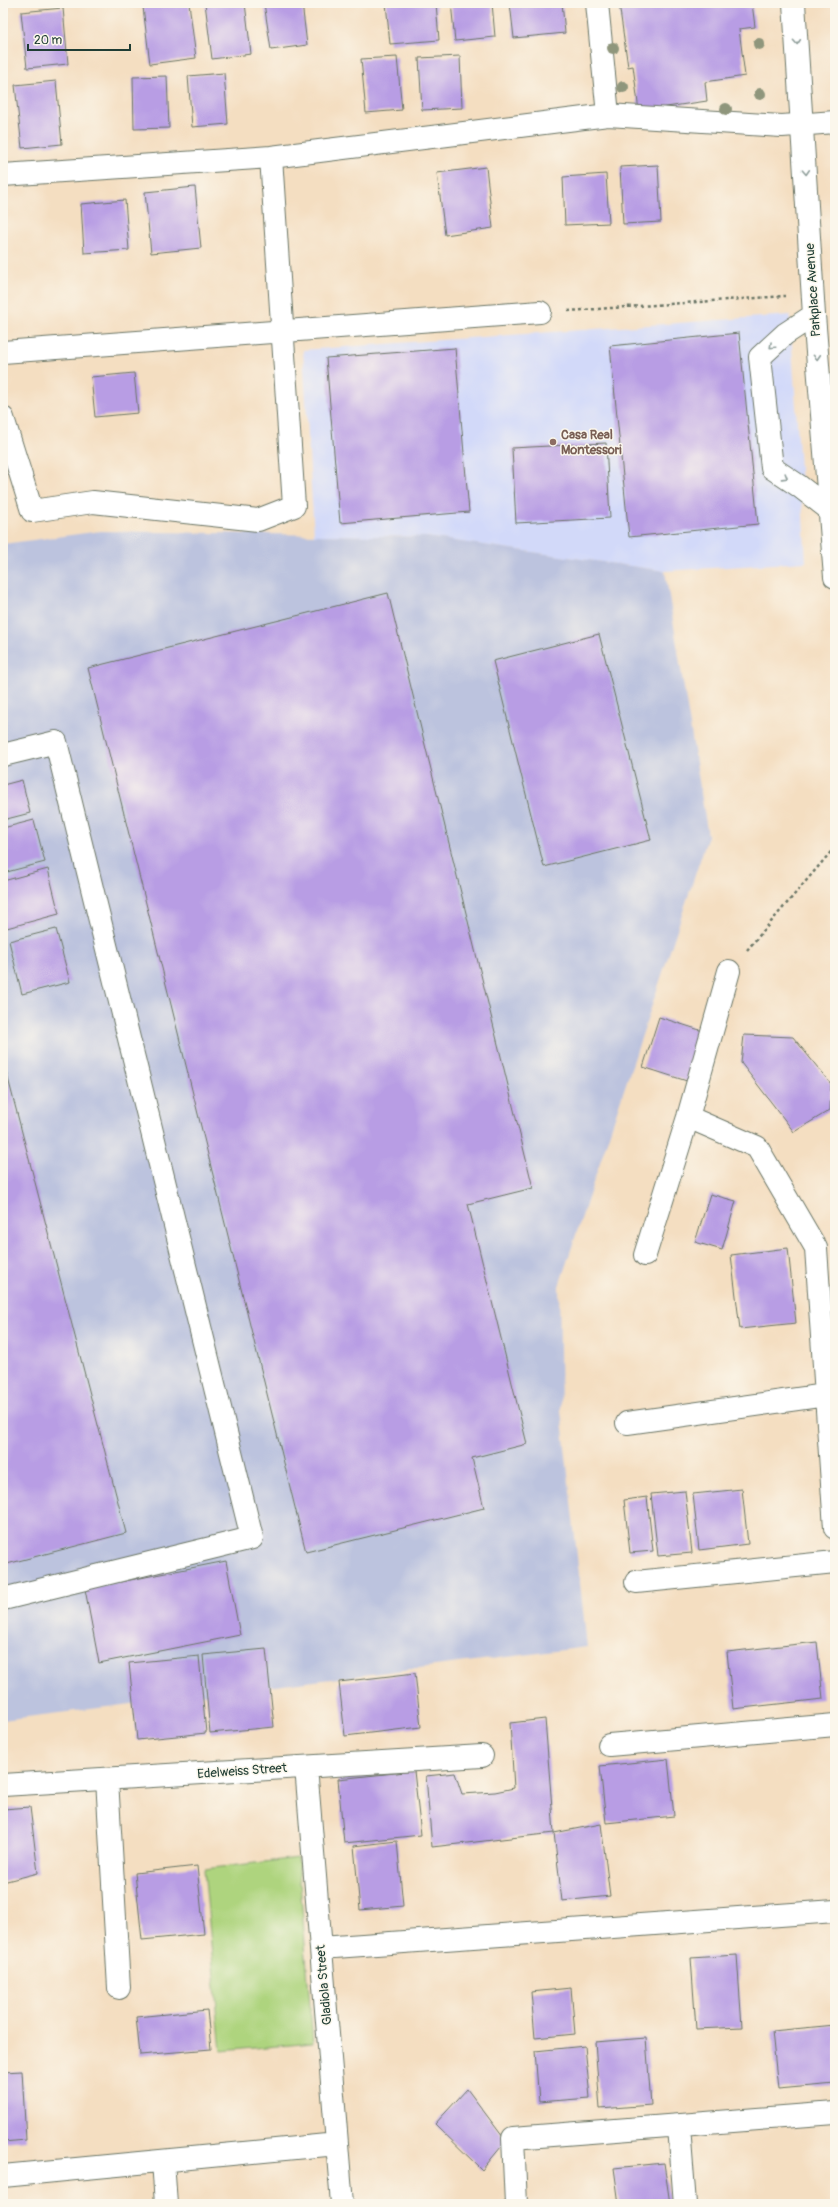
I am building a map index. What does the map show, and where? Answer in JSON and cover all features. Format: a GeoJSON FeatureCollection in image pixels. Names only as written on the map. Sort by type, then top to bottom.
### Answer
{"type":"FeatureCollection","features":[{"type":"Feature","properties":{"kind":"street"},"geometry":{"type":"LineString","coordinates":[[597,3],[608,115]]}},
{"type":"Feature","properties":{"kind":"street","name":"Parkplace Avenue"},"geometry":{"type":"LineString","coordinates":[[794,3],[804,124],[813,304],[831,480],[830,510],[835,577]]}},
{"type":"Feature","properties":{"kind":"street"},"geometry":{"type":"LineString","coordinates":[[3,175],[271,157],[608,115],[782,126],[835,122]]}},
{"type":"Feature","properties":{"kind":"street"},"geometry":{"type":"LineString","coordinates":[[3,418],[32,511],[93,502],[258,520],[294,506],[271,157]]}},
{"type":"Feature","properties":{"kind":"street"},"geometry":{"type":"LineString","coordinates":[[813,304],[785,334],[760,357],[772,468],[799,486],[830,510]]}},
{"type":"Feature","properties":{"kind":"street"},"geometry":{"type":"LineString","coordinates":[[3,352],[282,330],[540,312]]}},
{"type":"Feature","properties":{"kind":"street"},"geometry":{"type":"LineString","coordinates":[[3,755],[56,742],[252,1538],[3,1599]]}},
{"type":"Feature","properties":{"kind":"street"},"geometry":{"type":"LineString","coordinates":[[645,1255],[688,1117],[729,971]]}},
{"type":"Feature","properties":{"kind":"street"},"geometry":{"type":"LineString","coordinates":[[688,1117],[757,1147],[816,1248],[831,1396],[835,1528]]}},
{"type":"Feature","properties":{"kind":"street"},"geometry":{"type":"LineString","coordinates":[[627,1422],[831,1396]]}},
{"type":"Feature","properties":{"kind":"street"},"geometry":{"type":"LineString","coordinates":[[636,1582],[835,1562]]}},
{"type":"Feature","properties":{"kind":"street"},"geometry":{"type":"LineString","coordinates":[[609,1745],[835,1725]]}},
{"type":"Feature","properties":{"kind":"street","name":"Edelweiss Street"},"geometry":{"type":"LineString","coordinates":[[3,1785],[482,1756]]}},
{"type":"Feature","properties":{"kind":"street","name":"Gladiola Street"},"geometry":{"type":"LineString","coordinates":[[306,1767],[342,2204]]}},
{"type":"Feature","properties":{"kind":"street"},"geometry":{"type":"LineString","coordinates":[[107,1779],[119,1988]]}},
{"type":"Feature","properties":{"kind":"street"},"geometry":{"type":"LineString","coordinates":[[321,1948],[835,1911]]}},
{"type":"Feature","properties":{"kind":"street"},"geometry":{"type":"LineString","coordinates":[[516,2204],[513,2138],[835,2114]]}},
{"type":"Feature","properties":{"kind":"street"},"geometry":{"type":"LineString","coordinates":[[679,2126],[684,2204]]}},
{"type":"Feature","properties":{"kind":"street"},"geometry":{"type":"LineString","coordinates":[[3,2176],[338,2144]]}},
{"type":"Feature","properties":{"kind":"street"},"geometry":{"type":"LineString","coordinates":[[163,2161],[166,2204]]}},
{"type":"Feature","properties":{"kind":"path"},"geometry":{"type":"LineString","coordinates":[[540,312],[813,304]]}},
{"type":"Feature","properties":{"kind":"path"},"geometry":{"type":"LineString","coordinates":[[729,971],[835,847]]}},
{"type":"Feature","properties":{"kind":"shaded area","name":"Casa Real Montessori"},"geometry":{"type":"Polygon","coordinates":[[[790,315],[806,562],[665,571],[426,537],[314,535],[303,350],[790,315]]]}},
{"type":"Feature","properties":{"kind":"shaded area"},"geometry":{"type":"Polygon","coordinates":[[[101,531],[426,537],[665,571],[708,836],[559,1286],[561,1410],[587,1647],[3,1720],[3,544],[101,531]]]}},
{"type":"Feature","properties":{"kind":"green space"},"geometry":{"type":"Polygon","coordinates":[[[298,1858],[313,2043],[221,2051],[204,1869],[298,1858]]]}},
{"type":"Feature","properties":{"kind":"building"},"geometry":{"type":"Polygon","coordinates":[[[189,3],[196,58],[150,64],[143,7],[189,3]]]}},
{"type":"Feature","properties":{"kind":"building"},"geometry":{"type":"Polygon","coordinates":[[[205,3],[245,3],[251,54],[212,59],[205,3]]]}},
{"type":"Feature","properties":{"kind":"building"},"geometry":{"type":"Polygon","coordinates":[[[264,3],[302,3],[307,45],[271,50],[264,3]]]}},
{"type":"Feature","properties":{"kind":"building"},"geometry":{"type":"Polygon","coordinates":[[[386,3],[436,3],[439,40],[390,44],[386,3]]]}},
{"type":"Feature","properties":{"kind":"building"},"geometry":{"type":"Polygon","coordinates":[[[451,3],[492,3],[495,37],[455,41],[451,3]]]}},
{"type":"Feature","properties":{"kind":"building"},"geometry":{"type":"Polygon","coordinates":[[[510,3],[562,3],[565,33],[514,38],[510,3]]]}},
{"type":"Feature","properties":{"kind":"building"},"geometry":{"type":"Polygon","coordinates":[[[619,3],[752,3],[755,27],[739,29],[745,76],[705,82],[707,101],[639,111],[633,66],[628,67],[619,3]]]}},
{"type":"Feature","properties":{"kind":"building"},"geometry":{"type":"Polygon","coordinates":[[[63,8],[68,64],[27,68],[21,12],[63,8]]]}},
{"type":"Feature","properties":{"kind":"building"},"geometry":{"type":"Polygon","coordinates":[[[460,56],[462,108],[422,110],[419,58],[460,56]]]}},
{"type":"Feature","properties":{"kind":"building"},"geometry":{"type":"Polygon","coordinates":[[[397,57],[402,110],[366,113],[361,59],[397,57]]]}},
{"type":"Feature","properties":{"kind":"building"},"geometry":{"type":"Polygon","coordinates":[[[224,73],[228,124],[192,127],[188,76],[224,73]]]}},
{"type":"Feature","properties":{"kind":"building"},"geometry":{"type":"Polygon","coordinates":[[[167,76],[169,128],[134,129],[133,77],[167,76]]]}},
{"type":"Feature","properties":{"kind":"building"},"geometry":{"type":"Polygon","coordinates":[[[56,81],[62,144],[22,148],[15,85],[56,81]]]}},
{"type":"Feature","properties":{"kind":"building"},"geometry":{"type":"Polygon","coordinates":[[[658,165],[661,222],[623,224],[620,167],[658,165]]]}},
{"type":"Feature","properties":{"kind":"building"},"geometry":{"type":"Polygon","coordinates":[[[486,167],[493,228],[445,235],[437,173],[486,167]]]}},
{"type":"Feature","properties":{"kind":"building"},"geometry":{"type":"Polygon","coordinates":[[[606,174],[609,223],[565,225],[563,177],[606,174]]]}},
{"type":"Feature","properties":{"kind":"building"},"geometry":{"type":"Polygon","coordinates":[[[195,187],[201,248],[151,253],[145,192],[195,187]]]}},
{"type":"Feature","properties":{"kind":"building"},"geometry":{"type":"Polygon","coordinates":[[[125,200],[129,250],[84,253],[81,204],[125,200]]]}},
{"type":"Feature","properties":{"kind":"building"},"geometry":{"type":"Polygon","coordinates":[[[739,333],[758,524],[629,537],[610,346],[739,333]]]}},
{"type":"Feature","properties":{"kind":"building"},"geometry":{"type":"Polygon","coordinates":[[[455,348],[469,512],[340,523],[326,358],[455,348]]]}},
{"type":"Feature","properties":{"kind":"building"},"geometry":{"type":"Polygon","coordinates":[[[134,373],[138,413],[95,417],[91,377],[134,373]]]}},
{"type":"Feature","properties":{"kind":"building"},"geometry":{"type":"Polygon","coordinates":[[[606,443],[610,518],[516,523],[512,448],[606,443]]]}},
{"type":"Feature","properties":{"kind":"building"},"geometry":{"type":"Polygon","coordinates":[[[388,593],[533,1188],[468,1204],[527,1444],[472,1458],[484,1508],[306,1552],[88,668],[388,593]]]}},
{"type":"Feature","properties":{"kind":"building"},"geometry":{"type":"Polygon","coordinates":[[[599,634],[651,840],[544,867],[493,661],[599,634]]]}},
{"type":"Feature","properties":{"kind":"building"},"geometry":{"type":"Polygon","coordinates":[[[22,780],[30,813],[3,820],[3,785],[22,780]]]}},
{"type":"Feature","properties":{"kind":"building"},"geometry":{"type":"Polygon","coordinates":[[[34,820],[45,862],[3,873],[3,828],[34,820]]]}},
{"type":"Feature","properties":{"kind":"building"},"geometry":{"type":"Polygon","coordinates":[[[48,869],[59,914],[3,929],[3,881],[48,869]]]}},
{"type":"Feature","properties":{"kind":"building"},"geometry":{"type":"Polygon","coordinates":[[[56,929],[70,982],[22,994],[9,941],[56,929]]]}},
{"type":"Feature","properties":{"kind":"building"},"geometry":{"type":"Polygon","coordinates":[[[659,1017],[706,1032],[690,1082],[643,1067],[659,1017]]]}},
{"type":"Feature","properties":{"kind":"building"},"geometry":{"type":"Polygon","coordinates":[[[744,1035],[793,1037],[831,1084],[830,1110],[794,1132],[741,1063],[744,1035]]]}},
{"type":"Feature","properties":{"kind":"building"},"geometry":{"type":"Polygon","coordinates":[[[3,1059],[126,1533],[3,1565],[3,1059]]]}},
{"type":"Feature","properties":{"kind":"building"},"geometry":{"type":"Polygon","coordinates":[[[710,1194],[736,1201],[722,1250],[695,1242],[710,1194]]]}},
{"type":"Feature","properties":{"kind":"building"},"geometry":{"type":"Polygon","coordinates":[[[788,1248],[796,1323],[740,1329],[731,1255],[788,1248]]]}},
{"type":"Feature","properties":{"kind":"building"},"geometry":{"type":"Polygon","coordinates":[[[742,1489],[748,1544],[699,1550],[693,1494],[742,1489]]]}},
{"type":"Feature","properties":{"kind":"building"},"geometry":{"type":"Polygon","coordinates":[[[685,1491],[692,1553],[658,1556],[651,1494],[685,1491]]]}},
{"type":"Feature","properties":{"kind":"building"},"geometry":{"type":"Polygon","coordinates":[[[647,1497],[653,1551],[630,1553],[624,1500],[647,1497]]]}},
{"type":"Feature","properties":{"kind":"building"},"geometry":{"type":"Polygon","coordinates":[[[226,1561],[240,1635],[99,1663],[85,1589],[226,1561]]]}},
{"type":"Feature","properties":{"kind":"building"},"geometry":{"type":"Polygon","coordinates":[[[817,1642],[823,1699],[733,1709],[727,1652],[817,1642]]]}},
{"type":"Feature","properties":{"kind":"building"},"geometry":{"type":"Polygon","coordinates":[[[266,1649],[274,1727],[210,1733],[203,1655],[266,1649]]]}},
{"type":"Feature","properties":{"kind":"building"},"geometry":{"type":"Polygon","coordinates":[[[199,1656],[206,1733],[137,1740],[129,1663],[199,1656]]]}},
{"type":"Feature","properties":{"kind":"building"},"geometry":{"type":"Polygon","coordinates":[[[415,1673],[421,1727],[345,1736],[339,1682],[415,1673]]]}},
{"type":"Feature","properties":{"kind":"building"},"geometry":{"type":"Polygon","coordinates":[[[545,1719],[554,1833],[432,1847],[426,1776],[455,1773],[462,1794],[495,1792],[514,1788],[510,1723],[545,1719]]]}},
{"type":"Feature","properties":{"kind":"building"},"geometry":{"type":"Polygon","coordinates":[[[668,1759],[674,1816],[606,1823],[600,1766],[668,1759]]]}},
{"type":"Feature","properties":{"kind":"building"},"geometry":{"type":"Polygon","coordinates":[[[414,1771],[421,1835],[344,1843],[338,1779],[414,1771]]]}},
{"type":"Feature","properties":{"kind":"building"},"geometry":{"type":"Polygon","coordinates":[[[30,1807],[38,1873],[3,1882],[3,1809],[30,1807]]]}},
{"type":"Feature","properties":{"kind":"building"},"geometry":{"type":"Polygon","coordinates":[[[601,1824],[610,1896],[562,1901],[554,1833],[601,1824]]]}},
{"type":"Feature","properties":{"kind":"building"},"geometry":{"type":"Polygon","coordinates":[[[397,1841],[403,1906],[360,1910],[354,1846],[397,1841]]]}},
{"type":"Feature","properties":{"kind":"building"},"geometry":{"type":"Polygon","coordinates":[[[197,1866],[204,1934],[142,1940],[135,1873],[197,1866]]]}},
{"type":"Feature","properties":{"kind":"building"},"geometry":{"type":"Polygon","coordinates":[[[737,1955],[742,2027],[696,2029],[691,1958],[737,1955]]]}},
{"type":"Feature","properties":{"kind":"building"},"geometry":{"type":"Polygon","coordinates":[[[571,1988],[575,2034],[535,2038],[531,1992],[571,1988]]]}},
{"type":"Feature","properties":{"kind":"building"},"geometry":{"type":"Polygon","coordinates":[[[207,2010],[211,2049],[140,2055],[136,2017],[207,2010]]]}},
{"type":"Feature","properties":{"kind":"building"},"geometry":{"type":"Polygon","coordinates":[[[835,2025],[835,2084],[778,2089],[772,2031],[835,2025]]]}},
{"type":"Feature","properties":{"kind":"building"},"geometry":{"type":"Polygon","coordinates":[[[646,2038],[651,2105],[600,2109],[595,2042],[646,2038]]]}},
{"type":"Feature","properties":{"kind":"building"},"geometry":{"type":"Polygon","coordinates":[[[585,2046],[590,2098],[539,2102],[535,2051],[585,2046]]]}},
{"type":"Feature","properties":{"kind":"building"},"geometry":{"type":"Polygon","coordinates":[[[22,2071],[26,2140],[3,2142],[3,2072],[22,2071]]]}},
{"type":"Feature","properties":{"kind":"building"},"geometry":{"type":"Polygon","coordinates":[[[467,2089],[506,2141],[482,2170],[435,2124],[467,2089]]]}},
{"type":"Feature","properties":{"kind":"building"},"geometry":{"type":"Polygon","coordinates":[[[664,2163],[670,2204],[619,2204],[614,2168],[664,2163]]]}},
{"type":"Feature","properties":{"kind":"place","name":"Casa Real Montessori"},"geometry":{"type":"Point","coordinates":[553,442]}}]}
